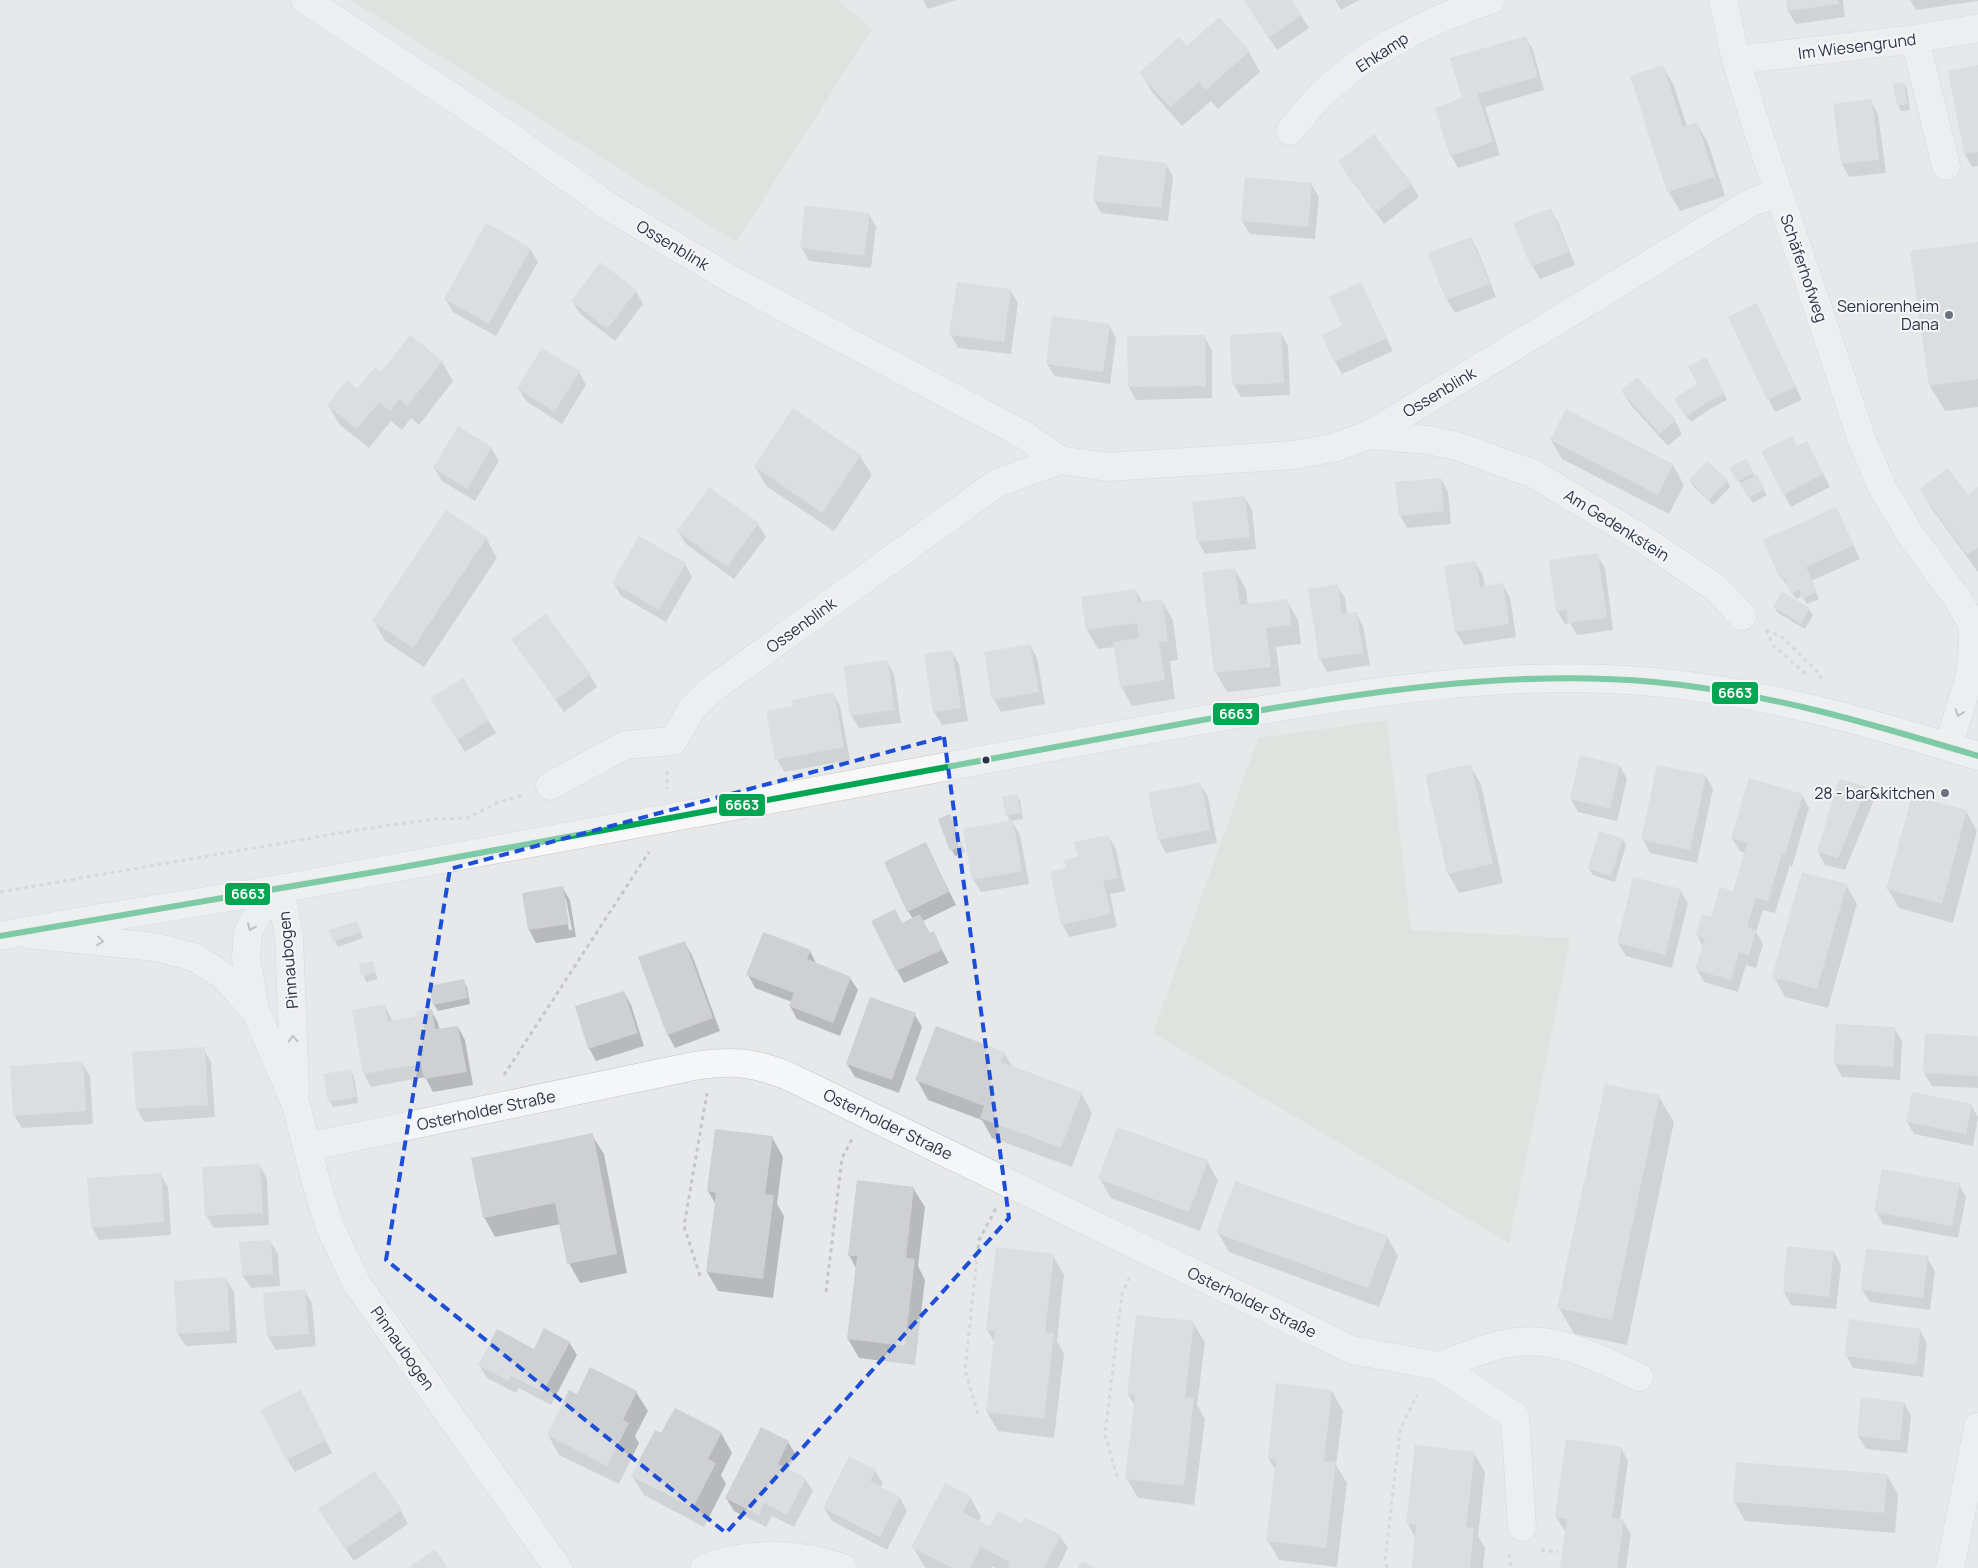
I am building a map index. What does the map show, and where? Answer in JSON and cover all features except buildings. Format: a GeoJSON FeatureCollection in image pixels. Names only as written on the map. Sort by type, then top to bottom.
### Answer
{"type":"FeatureCollection","features":[{"type":"Feature","properties":{"kind":"main road"},"geometry":{"type":"LineString","coordinates":[[8,935],[671,818],[986,758],[1382,691],[1468,682],[1562,678],[1673,684],[1765,699],[1835,714],[1978,756]]}},
{"type":"Feature","properties":{"kind":"street","name":"Ossenblink"},"geometry":{"type":"LineString","coordinates":[[306,0],[462,103],[611,208],[736,282],[1024,435],[1060,460],[1108,467],[1294,456],[1332,448],[1369,435],[1750,203],[1778,192]]}},
{"type":"Feature","properties":{"kind":"street","name":"Ehkamp"},"geometry":{"type":"LineString","coordinates":[[1290,131],[1318,99],[1349,73],[1394,42],[1430,23],[1491,0]]}},
{"type":"Feature","properties":{"kind":"street","name":"Schäferhofweg"},"geometry":{"type":"LineString","coordinates":[[1723,0],[1736,60],[1778,192],[1862,440],[1882,487],[1910,534],[1969,594],[1976,630],[1972,663],[1969,680],[1948,746]]}},
{"type":"Feature","properties":{"kind":"street","name":"Im Wiesengrund"},"geometry":{"type":"LineString","coordinates":[[1736,60],[1915,39],[1978,28]]}},
{"type":"Feature","properties":{"kind":"street"},"geometry":{"type":"LineString","coordinates":[[1915,39],[1946,166]]}},
{"type":"Feature","properties":{"kind":"street","name":"Am Gedenkstein"},"geometry":{"type":"LineString","coordinates":[[1369,435],[1428,440],[1457,446],[1534,474],[1646,541],[1716,588],[1742,616]]}},
{"type":"Feature","properties":{"kind":"street","name":"Ossenblink"},"geometry":{"type":"LineString","coordinates":[[550,786],[625,745],[673,741],[691,710],[712,689],[997,483],[1060,460]]}},
{"type":"Feature","properties":{"kind":"street","name":"Pinnaubogen"},"geometry":{"type":"LineString","coordinates":[[280,888],[260,909],[248,932],[246,958],[254,1010],[296,1105],[306,1147],[330,1227],[357,1284],[558,1568]]}},
{"type":"Feature","properties":{"kind":"street","name":"Pinnaubogen"},"geometry":{"type":"LineString","coordinates":[[280,888],[289,937],[296,1105]]}},
{"type":"Feature","properties":{"kind":"street","name":"Pinnaubogen"},"geometry":{"type":"LineString","coordinates":[[8,935],[155,947],[194,958],[222,975],[254,1010]]}},
{"type":"Feature","properties":{"kind":"street","name":"Osterholder Straße"},"geometry":{"type":"LineString","coordinates":[[306,1147],[694,1066],[737,1062],[764,1066],[1352,1350],[1439,1366]]}},
{"type":"Feature","properties":{"kind":"street"},"geometry":{"type":"LineString","coordinates":[[1439,1366],[1503,1344],[1526,1341],[1547,1342],[1570,1346],[1639,1377]]}},
{"type":"Feature","properties":{"kind":"street"},"geometry":{"type":"LineString","coordinates":[[1439,1366],[1515,1416],[1515,1537]]}},
{"type":"Feature","properties":{"kind":"street"},"geometry":{"type":"LineString","coordinates":[[1950,1568],[1978,1427]]}},
{"type":"Feature","properties":{"kind":"street"},"geometry":{"type":"LineString","coordinates":[[704,1568],[726,1560],[755,1555],[786,1556],[824,1561],[843,1568]]}},
{"type":"Feature","properties":{"kind":"path"},"geometry":{"type":"LineString","coordinates":[[1742,616],[1766,630],[1782,636],[1821,675],[1820,688]]}},
{"type":"Feature","properties":{"kind":"path"},"geometry":{"type":"LineString","coordinates":[[1766,630],[1773,645],[1806,674]]}},
{"type":"Feature","properties":{"kind":"path"},"geometry":{"type":"LineString","coordinates":[[0,892],[363,829],[435,819],[467,818],[499,802],[550,786]]}},
{"type":"Feature","properties":{"kind":"path"},"geometry":{"type":"LineString","coordinates":[[503,1077],[650,852]]}},
{"type":"Feature","properties":{"kind":"path"},"geometry":{"type":"LineString","coordinates":[[700,1276],[684,1226],[708,1090]]}},
{"type":"Feature","properties":{"kind":"path"},"geometry":{"type":"LineString","coordinates":[[826,1292],[842,1158],[853,1135]]}},
{"type":"Feature","properties":{"kind":"path"},"geometry":{"type":"LineString","coordinates":[[978,1414],[965,1370],[980,1240],[997,1206]]}},
{"type":"Feature","properties":{"kind":"path"},"geometry":{"type":"LineString","coordinates":[[1117,1477],[1105,1434],[1122,1294],[1133,1270]]}},
{"type":"Feature","properties":{"kind":"path"},"geometry":{"type":"LineString","coordinates":[[1387,1568],[1385,1562],[1400,1430],[1417,1395]]}},
{"type":"Feature","properties":{"kind":"path"},"geometry":{"type":"LineString","coordinates":[[1511,1568],[1515,1537]]}},
{"type":"Feature","properties":{"kind":"highlighted area"},"geometry":{"type":"Polygon","coordinates":[[[944,737],[1009,1218],[726,1533],[386,1260],[450,869],[944,737]]]}},
{"type":"Feature","properties":{"kind":"shaded area"},"geometry":{"type":"Polygon","coordinates":[[[351,0],[838,0],[872,29],[736,242],[351,0]]]}},
{"type":"Feature","properties":{"kind":"shaded area"},"geometry":{"type":"Polygon","coordinates":[[[1387,720],[1411,930],[1571,938],[1509,1243],[1153,1033],[1258,738],[1387,720]]]}},
{"type":"Feature","properties":{"kind":"transit line","name":"6663"},"geometry":{"type":"LineString","coordinates":[[0,936],[398,868],[1202,720],[1427,686],[1484,681],[1597,679],[1654,682],[1695,687],[1777,701],[1858,721],[1978,756]]}},
{"type":"Feature","properties":{"kind":"place","name":"Seniorenheim Dana"},"geometry":{"type":"Point","coordinates":[1949,315]}},
{"type":"Feature","properties":{"kind":"place","name":"28 - bar&kitchen"},"geometry":{"type":"Point","coordinates":[1945,793]}}]}
